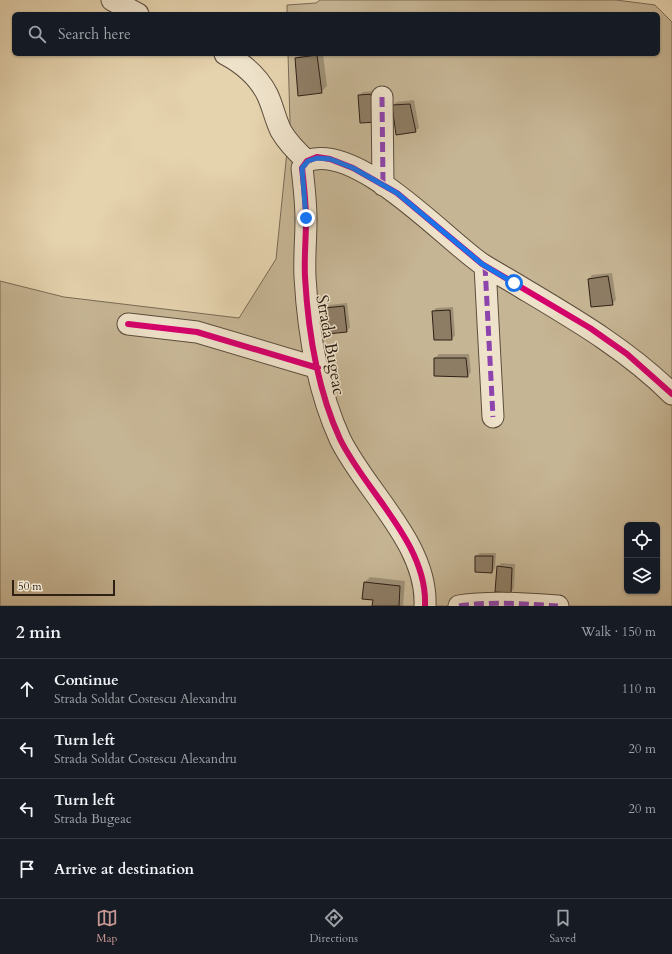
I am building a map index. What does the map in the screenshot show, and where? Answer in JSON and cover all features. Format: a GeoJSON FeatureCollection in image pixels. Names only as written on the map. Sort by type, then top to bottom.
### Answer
{"type":"FeatureCollection","features":[{"type":"Feature","properties":{"kind":"street"},"geometry":{"type":"LineString","coordinates":[[112,0],[134,12]]}},
{"type":"Feature","properties":{"kind":"street"},"geometry":{"type":"LineString","coordinates":[[229,56],[255,75],[266,94],[281,131],[294,150],[308,161],[317,158],[330,159],[353,168],[397,193],[485,266],[627,354],[672,394]]}},
{"type":"Feature","properties":{"kind":"street"},"geometry":{"type":"LineString","coordinates":[[382,96],[383,185]]}},
{"type":"Feature","properties":{"kind":"street","name":"Strada Bugeac"},"geometry":{"type":"LineString","coordinates":[[308,161],[302,168],[306,218],[305,276],[321,387],[340,439],[409,546],[421,572],[426,598],[425,606]]}},
{"type":"Feature","properties":{"kind":"street"},"geometry":{"type":"LineString","coordinates":[[485,266],[493,417]]}},
{"type":"Feature","properties":{"kind":"street"},"geometry":{"type":"LineString","coordinates":[[128,324],[197,332],[318,368]]}},
{"type":"Feature","properties":{"kind":"street"},"geometry":{"type":"LineString","coordinates":[[459,606],[521,603],[558,606]]}},
{"type":"Feature","properties":{"kind":"shaded area"},"geometry":{"type":"Polygon","coordinates":[[[320,0],[616,0],[655,5],[672,22],[672,606],[0,606],[0,281],[64,297],[239,318],[276,259],[290,122],[288,56],[660,56],[660,12],[287,12],[287,5],[316,3],[320,0]]]}},
{"type":"Feature","properties":{"kind":"building"},"geometry":{"type":"Polygon","coordinates":[[[317,56],[322,93],[298,96],[295,58],[317,56]]]}},
{"type":"Feature","properties":{"kind":"building"},"geometry":{"type":"Polygon","coordinates":[[[376,94],[378,122],[360,123],[358,95],[376,94]]]}},
{"type":"Feature","properties":{"kind":"building"},"geometry":{"type":"Polygon","coordinates":[[[410,104],[416,132],[396,135],[392,105],[410,104]]]}},
{"type":"Feature","properties":{"kind":"building"},"geometry":{"type":"Polygon","coordinates":[[[608,276],[613,305],[591,307],[588,279],[608,276]]]}},
{"type":"Feature","properties":{"kind":"building"},"geometry":{"type":"Polygon","coordinates":[[[344,306],[347,332],[327,334],[324,308],[344,306]]]}},
{"type":"Feature","properties":{"kind":"building"},"geometry":{"type":"Polygon","coordinates":[[[450,310],[452,340],[434,340],[432,311],[450,310]]]}},
{"type":"Feature","properties":{"kind":"building"},"geometry":{"type":"Polygon","coordinates":[[[434,358],[466,358],[468,377],[434,376],[434,358]]]}},
{"type":"Feature","properties":{"kind":"building"},"geometry":{"type":"Polygon","coordinates":[[[475,556],[493,556],[492,573],[475,572],[475,556]]]}},
{"type":"Feature","properties":{"kind":"building"},"geometry":{"type":"Polygon","coordinates":[[[497,566],[512,568],[511,593],[495,592],[497,566]]]}},
{"type":"Feature","properties":{"kind":"building"},"geometry":{"type":"Polygon","coordinates":[[[364,582],[400,586],[399,606],[372,606],[373,600],[362,599],[364,582]]]}},
{"type":"Feature","properties":{"kind":"marked path"},"geometry":{"type":"LineString","coordinates":[[382,97],[383,185]]}},
{"type":"Feature","properties":{"kind":"marked path"},"geometry":{"type":"LineString","coordinates":[[485,266],[493,417]]}},
{"type":"Feature","properties":{"kind":"marked path"},"geometry":{"type":"LineString","coordinates":[[459,606],[496,603],[558,606]]}},
{"type":"Feature","properties":{"kind":"cycle path"},"geometry":{"type":"LineString","coordinates":[[425,606],[423,583],[416,561],[406,540],[393,519],[351,459],[340,439],[332,420],[320,381],[315,360],[306,297],[306,214],[302,168],[307,161],[317,157],[330,159],[353,168],[397,193],[482,264],[590,328],[627,354],[672,394]]}},
{"type":"Feature","properties":{"kind":"cycle path"},"geometry":{"type":"LineString","coordinates":[[128,324],[197,332],[318,368]]}},
{"type":"Feature","properties":{"kind":"route"},"geometry":{"type":"LineString","coordinates":[[306,218],[302,168],[308,161],[317,158],[330,159],[353,168],[397,193],[482,264],[514,283]]}}]}
